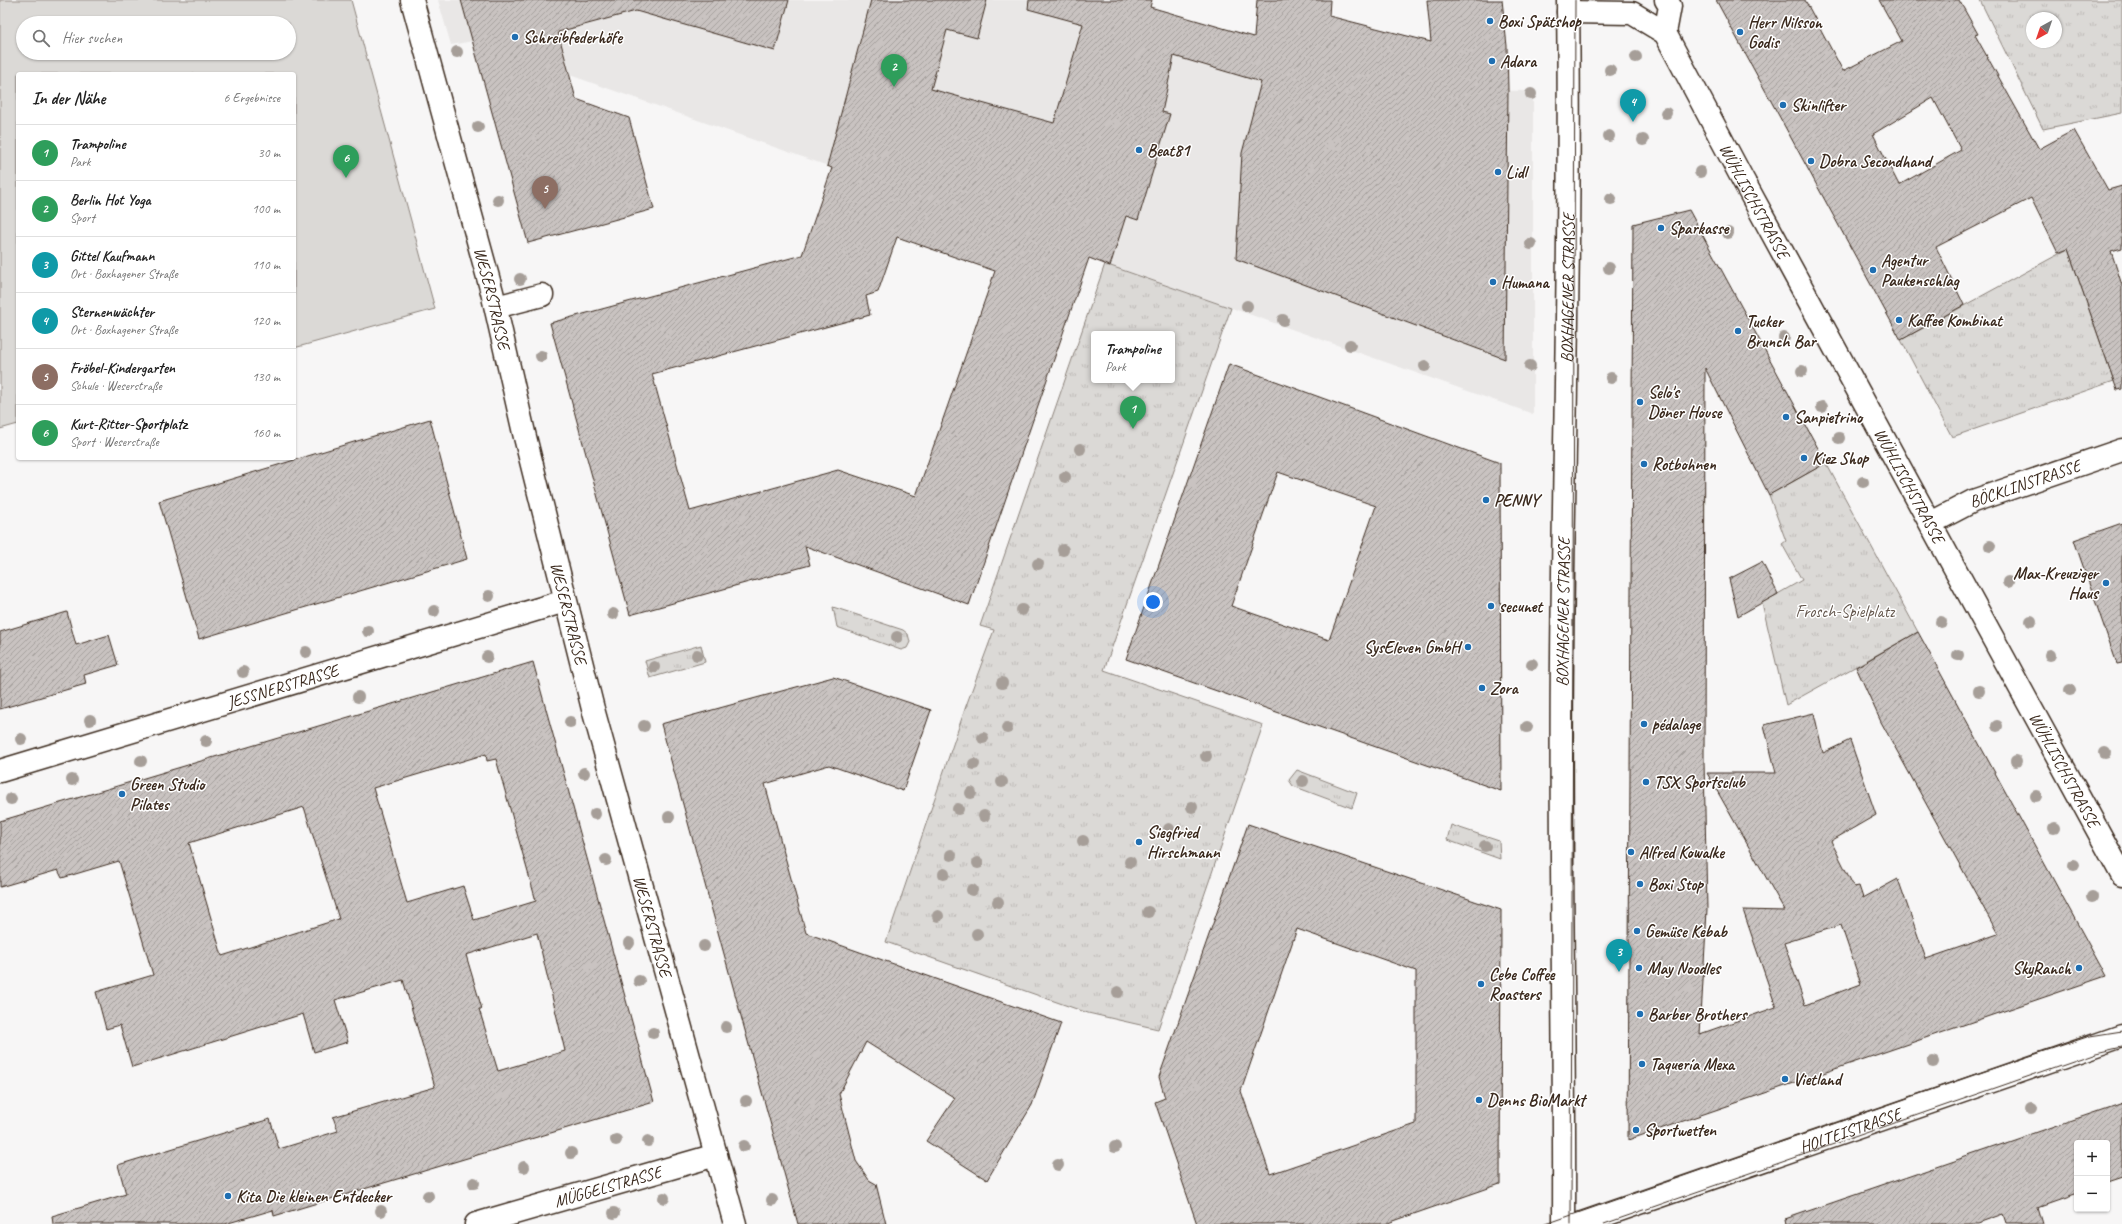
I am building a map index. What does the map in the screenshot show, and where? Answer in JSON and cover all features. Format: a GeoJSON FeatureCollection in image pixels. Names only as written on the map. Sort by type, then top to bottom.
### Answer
{"type":"FeatureCollection","features":[{"type":"Feature","properties":{"kind":"street","name":"WESERSTRASSE"},"geometry":{"type":"LineString","coordinates":[[412,0],[496,307],[524,433],[593,709],[735,1224]]}},
{"type":"Feature","properties":{"kind":"street"},"geometry":{"type":"LineString","coordinates":[[1568,6],[1632,13],[1665,33],[1670,6],[1666,0]]}},
{"type":"Feature","properties":{"kind":"street","name":"BOXHAGENER STRASSE"},"geometry":{"type":"LineString","coordinates":[[1564,1224],[1565,1070],[1562,890],[1562,660],[1568,6]]}},
{"type":"Feature","properties":{"kind":"street","name":"WÜHLISCHSTRASSE"},"geometry":{"type":"LineString","coordinates":[[1665,33],[1742,178],[2122,875]]}},
{"type":"Feature","properties":{"kind":"street"},"geometry":{"type":"LineString","coordinates":[[496,307],[542,295]]}},
{"type":"Feature","properties":{"kind":"street","name":"BÖCKLINSTRASSE"},"geometry":{"type":"LineString","coordinates":[[1931,523],[1973,501],[2122,450]]}},
{"type":"Feature","properties":{"kind":"street","name":"JESSNERSTRASSE"},"geometry":{"type":"LineString","coordinates":[[0,771],[565,601]]}},
{"type":"Feature","properties":{"kind":"street","name":"HOLTEISTRASSE"},"geometry":{"type":"LineString","coordinates":[[1579,1224],[2122,1036]]}},
{"type":"Feature","properties":{"kind":"street","name":"MÜGGELSTRASSE"},"geometry":{"type":"LineString","coordinates":[[476,1224],[716,1155]]}},
{"type":"Feature","properties":{"kind":"shaded area"},"geometry":{"type":"Polygon","coordinates":[[[438,0],[1123,0],[1272,42],[1455,90],[1533,91],[1533,414],[473,41],[451,45],[438,0]]]}},
{"type":"Feature","properties":{"kind":"green space"},"geometry":{"type":"Polygon","coordinates":[[[0,0],[351,0],[435,309],[296,347],[296,72],[16,72],[16,425],[0,429],[0,0]]]}},
{"type":"Feature","properties":{"kind":"green space"},"geometry":{"type":"Polygon","coordinates":[[[1980,0],[2122,0],[2122,113],[2043,129],[1980,0]]]}},
{"type":"Feature","properties":{"kind":"green space"},"geometry":{"type":"Polygon","coordinates":[[[2068,249],[2114,381],[1952,437],[1901,340],[2068,249]]]}},
{"type":"Feature","properties":{"kind":"green space"},"geometry":{"type":"Polygon","coordinates":[[[1105,264],[1231,308],[1104,670],[1263,725],[1158,1029],[1088,1013],[886,942],[966,706],[994,630],[980,626],[1105,264]]]}},
{"type":"Feature","properties":{"kind":"green space","name":"Frosch-Spielplatz"},"geometry":{"type":"Polygon","coordinates":[[[1826,463],[1918,632],[1786,705],[1762,603],[1802,580],[1782,544],[1786,541],[1769,495],[1826,463]]]}},
{"type":"Feature","properties":{"kind":"green space"},"geometry":{"type":"Polygon","coordinates":[[[833,607],[903,630],[908,634],[910,642],[907,648],[901,650],[837,627],[833,607]]]}},
{"type":"Feature","properties":{"kind":"green space"},"geometry":{"type":"Polygon","coordinates":[[[701,645],[705,662],[650,678],[645,661],[701,645]]]}},
{"type":"Feature","properties":{"kind":"green space"},"geometry":{"type":"Polygon","coordinates":[[[1297,770],[1357,793],[1352,808],[1293,786],[1289,780],[1297,770]]]}},
{"type":"Feature","properties":{"kind":"green space"},"geometry":{"type":"Polygon","coordinates":[[[1451,825],[1499,841],[1500,859],[1447,840],[1451,825]]]}},
{"type":"Feature","properties":{"kind":"building"},"geometry":{"type":"Polygon","coordinates":[[[461,0],[789,0],[775,51],[636,11],[558,32],[576,99],[629,118],[654,209],[528,243],[461,0]]]}},
{"type":"Feature","properties":{"kind":"building"},"geometry":{"type":"Polygon","coordinates":[[[871,0],[987,0],[977,38],[947,30],[931,89],[1054,123],[1083,24],[1028,9],[1029,0],[1152,0],[1150,7],[1254,37],[1257,0],[1330,0],[1329,16],[1431,42],[1427,0],[1502,0],[1507,46],[1508,91],[1505,359],[1236,259],[1242,153],[1261,82],[1174,56],[1162,112],[1170,114],[1138,220],[1126,216],[1110,266],[1089,258],[969,605],[805,546],[810,565],[630,615],[550,323],[802,255],[832,168],[827,166],[871,0]],[[897,237],[878,292],[866,296],[870,315],[652,374],[690,511],[838,470],[916,496],[995,271],[897,237]]]}},
{"type":"Feature","properties":{"kind":"building"},"geometry":{"type":"Polygon","coordinates":[[[1716,0],[1805,0],[1843,71],[1902,41],[1879,0],[1959,0],[1978,34],[1975,35],[2039,149],[2074,130],[2108,190],[2122,186],[2122,248],[2111,251],[2122,285],[2122,389],[2117,390],[2068,249],[2058,253],[2031,198],[1936,247],[1964,305],[1901,340],[1716,0]],[[1933,98],[1873,134],[1899,185],[1961,150],[1933,98]]]}},
{"type":"Feature","properties":{"kind":"building"},"geometry":{"type":"Polygon","coordinates":[[[1689,210],[1826,463],[1769,495],[1705,368],[1704,761],[1707,910],[1700,1034],[1776,1007],[1743,910],[1785,911],[1707,773],[1776,773],[1764,725],[1814,713],[1823,753],[1850,740],[1876,815],[1831,841],[1854,887],[1859,886],[1863,898],[1898,879],[1926,959],[1998,934],[1881,722],[1856,667],[1918,632],[2106,976],[1628,1140],[1633,224],[1689,210]],[[1841,925],[1784,943],[1805,1005],[1861,984],[1841,925]]]}},
{"type":"Feature","properties":{"kind":"building"},"geometry":{"type":"Polygon","coordinates":[[[1229,364],[1500,463],[1501,791],[1126,659],[1229,364]],[[1278,472],[1231,606],[1329,640],[1376,506],[1278,472]]]}},
{"type":"Feature","properties":{"kind":"building"},"geometry":{"type":"Polygon","coordinates":[[[430,419],[467,559],[199,639],[159,501],[430,419]]]}},
{"type":"Feature","properties":{"kind":"building","name":"Max-Kreuziger Haus"},"geometry":{"type":"Polygon","coordinates":[[[2122,523],[2122,663],[2117,664],[2074,540],[2122,523]]]}},
{"type":"Feature","properties":{"kind":"building"},"geometry":{"type":"Polygon","coordinates":[[[1762,562],[1778,594],[1738,616],[1729,579],[1762,562]]]}},
{"type":"Feature","properties":{"kind":"building"},"geometry":{"type":"Polygon","coordinates":[[[67,612],[76,645],[109,635],[118,665],[84,675],[86,684],[0,709],[0,632],[67,612]]]}},
{"type":"Feature","properties":{"kind":"building"},"geometry":{"type":"Polygon","coordinates":[[[533,662],[654,1102],[274,1216],[273,1210],[225,1224],[53,1224],[52,1216],[126,1194],[118,1165],[270,1119],[279,1149],[338,1131],[333,1117],[435,1087],[403,980],[335,1000],[348,1042],[314,1052],[303,1014],[132,1067],[120,1025],[106,1029],[96,992],[153,975],[119,861],[62,878],[58,870],[0,887],[0,821],[533,662]],[[486,754],[373,788],[407,903],[463,886],[474,920],[536,901],[496,759],[487,761],[486,754]],[[304,807],[189,843],[222,956],[339,919],[304,807]],[[537,933],[466,955],[482,1009],[479,1009],[498,1071],[565,1051],[537,933]]]}},
{"type":"Feature","properties":{"kind":"building"},"geometry":{"type":"Polygon","coordinates":[[[833,677],[931,710],[903,791],[829,765],[765,784],[806,933],[1061,1023],[1032,1105],[987,1180],[926,1141],[955,1098],[866,1042],[839,1094],[856,1161],[869,1180],[876,1184],[886,1224],[798,1224],[661,724],[833,677]]]}},
{"type":"Feature","properties":{"kind":"building"},"geometry":{"type":"Polygon","coordinates":[[[1248,824],[1501,910],[1500,1184],[1385,1224],[1197,1224],[1155,1102],[1165,1098],[1159,1077],[1248,824]],[[1297,929],[1241,1091],[1270,1174],[1416,1124],[1416,971],[1297,929]]]}},
{"type":"Feature","properties":{"kind":"building"},"geometry":{"type":"Polygon","coordinates":[[[2122,1103],[2122,1177],[2110,1181],[2110,1140],[2074,1140],[2074,1194],[2037,1207],[2042,1224],[2007,1224],[2004,1215],[1979,1224],[1786,1224],[1785,1219],[2122,1103]]]}},
{"type":"Feature","properties":{"kind":"tram line"},"geometry":{"type":"LineString","coordinates":[[1571,1224],[1575,0]]}},
{"type":"Feature","properties":{"kind":"tram line"},"geometry":{"type":"LineString","coordinates":[[1546,1224],[1973,1075],[2090,1036],[2122,1031]]}},
{"type":"Feature","properties":{"kind":"tram line"},"geometry":{"type":"LineString","coordinates":[[1604,1224],[2096,1053],[2122,1047]]}},
{"type":"Feature","properties":{"kind":"place","name":"Boxi Spätshop"},"geometry":{"type":"Point","coordinates":[1490,21]}},
{"type":"Feature","properties":{"kind":"place","name":"Herr Nilsson Godis"},"geometry":{"type":"Point","coordinates":[1740,32]}},
{"type":"Feature","properties":{"kind":"place","name":"Schreibfederhöfe"},"geometry":{"type":"Point","coordinates":[515,37]}},
{"type":"Feature","properties":{"kind":"place","name":"Adara"},"geometry":{"type":"Point","coordinates":[1492,61]}},
{"type":"Feature","properties":{"kind":"place","name":"Berlin Hot Yoga"},"geometry":{"type":"Point","coordinates":[894,87]}},
{"type":"Feature","properties":{"kind":"place","name":"Skinlifter"},"geometry":{"type":"Point","coordinates":[1783,105]}},
{"type":"Feature","properties":{"kind":"place","name":"Sternenwächter"},"geometry":{"type":"Point","coordinates":[1633,122]}},
{"type":"Feature","properties":{"kind":"place","name":"Beat81"},"geometry":{"type":"Point","coordinates":[1139,150]}},
{"type":"Feature","properties":{"kind":"place","name":"Dobra Secondhand"},"geometry":{"type":"Point","coordinates":[1811,161]}},
{"type":"Feature","properties":{"kind":"place","name":"Lidl"},"geometry":{"type":"Point","coordinates":[1498,172]}},
{"type":"Feature","properties":{"kind":"place","name":"Kurt-Ritter-Sportplatz"},"geometry":{"type":"Point","coordinates":[346,178]}},
{"type":"Feature","properties":{"kind":"place","name":"Fröbel-Kindergarten"},"geometry":{"type":"Point","coordinates":[545,209]}},
{"type":"Feature","properties":{"kind":"place","name":"Sparkasse"},"geometry":{"type":"Point","coordinates":[1661,228]}},
{"type":"Feature","properties":{"kind":"place","name":"Agentur Paukenschlag"},"geometry":{"type":"Point","coordinates":[1873,270]}},
{"type":"Feature","properties":{"kind":"place","name":"Humana"},"geometry":{"type":"Point","coordinates":[1493,282]}},
{"type":"Feature","properties":{"kind":"place","name":"Kaffee Kombinat"},"geometry":{"type":"Point","coordinates":[1899,320]}},
{"type":"Feature","properties":{"kind":"place","name":"Tucker Brunch Bar"},"geometry":{"type":"Point","coordinates":[1738,331]}},
{"type":"Feature","properties":{"kind":"place","name":"Selo's Döner House"},"geometry":{"type":"Point","coordinates":[1640,402]}},
{"type":"Feature","properties":{"kind":"place","name":"Sanpietrino"},"geometry":{"type":"Point","coordinates":[1786,417]}},
{"type":"Feature","properties":{"kind":"place","name":"Trampoline"},"geometry":{"type":"Point","coordinates":[1133,429]}},
{"type":"Feature","properties":{"kind":"place","name":"Kiez Shop"},"geometry":{"type":"Point","coordinates":[1804,458]}},
{"type":"Feature","properties":{"kind":"place","name":"Rotbohnen"},"geometry":{"type":"Point","coordinates":[1644,464]}},
{"type":"Feature","properties":{"kind":"place","name":"PENNY"},"geometry":{"type":"Point","coordinates":[1486,500]}},
{"type":"Feature","properties":{"kind":"place","name":"Max-Kreuziger Haus"},"geometry":{"type":"Point","coordinates":[2106,583]}},
{"type":"Feature","properties":{"kind":"place","name":"secunet"},"geometry":{"type":"Point","coordinates":[1491,606]}},
{"type":"Feature","properties":{"kind":"place","name":"SysEleven GmbH"},"geometry":{"type":"Point","coordinates":[1468,647]}},
{"type":"Feature","properties":{"kind":"place","name":"Zora"},"geometry":{"type":"Point","coordinates":[1482,688]}},
{"type":"Feature","properties":{"kind":"place","name":"pédalage"},"geometry":{"type":"Point","coordinates":[1644,724]}},
{"type":"Feature","properties":{"kind":"place","name":"TSX Sportsclub"},"geometry":{"type":"Point","coordinates":[1646,782]}},
{"type":"Feature","properties":{"kind":"place","name":"Green Studio Pilates"},"geometry":{"type":"Point","coordinates":[122,794]}},
{"type":"Feature","properties":{"kind":"place","name":"Siegfried Hirschmann"},"geometry":{"type":"Point","coordinates":[1139,842]}},
{"type":"Feature","properties":{"kind":"place","name":"Alfred Kowalke"},"geometry":{"type":"Point","coordinates":[1631,852]}},
{"type":"Feature","properties":{"kind":"place","name":"Boxi Stop"},"geometry":{"type":"Point","coordinates":[1640,884]}},
{"type":"Feature","properties":{"kind":"place","name":"Gemüse Kebab"},"geometry":{"type":"Point","coordinates":[1637,931]}},
{"type":"Feature","properties":{"kind":"place","name":"May Noodles"},"geometry":{"type":"Point","coordinates":[1639,968]}},
{"type":"Feature","properties":{"kind":"place","name":"SkyRanch"},"geometry":{"type":"Point","coordinates":[2079,968]}},
{"type":"Feature","properties":{"kind":"place","name":"Gittel Kaufmann"},"geometry":{"type":"Point","coordinates":[1619,972]}},
{"type":"Feature","properties":{"kind":"place","name":"Cebe Coffee Roasters"},"geometry":{"type":"Point","coordinates":[1481,984]}},
{"type":"Feature","properties":{"kind":"place","name":"Barber Brothers"},"geometry":{"type":"Point","coordinates":[1640,1014]}},
{"type":"Feature","properties":{"kind":"place","name":"Taquería Mexa"},"geometry":{"type":"Point","coordinates":[1642,1064]}},
{"type":"Feature","properties":{"kind":"place","name":"Vietland"},"geometry":{"type":"Point","coordinates":[1785,1079]}},
{"type":"Feature","properties":{"kind":"place","name":"Denns BioMarkt"},"geometry":{"type":"Point","coordinates":[1479,1100]}},
{"type":"Feature","properties":{"kind":"place","name":"Sportwetten"},"geometry":{"type":"Point","coordinates":[1636,1130]}},
{"type":"Feature","properties":{"kind":"place","name":"Kita Die kleinen Entdecker"},"geometry":{"type":"Point","coordinates":[228,1196]}}]}
